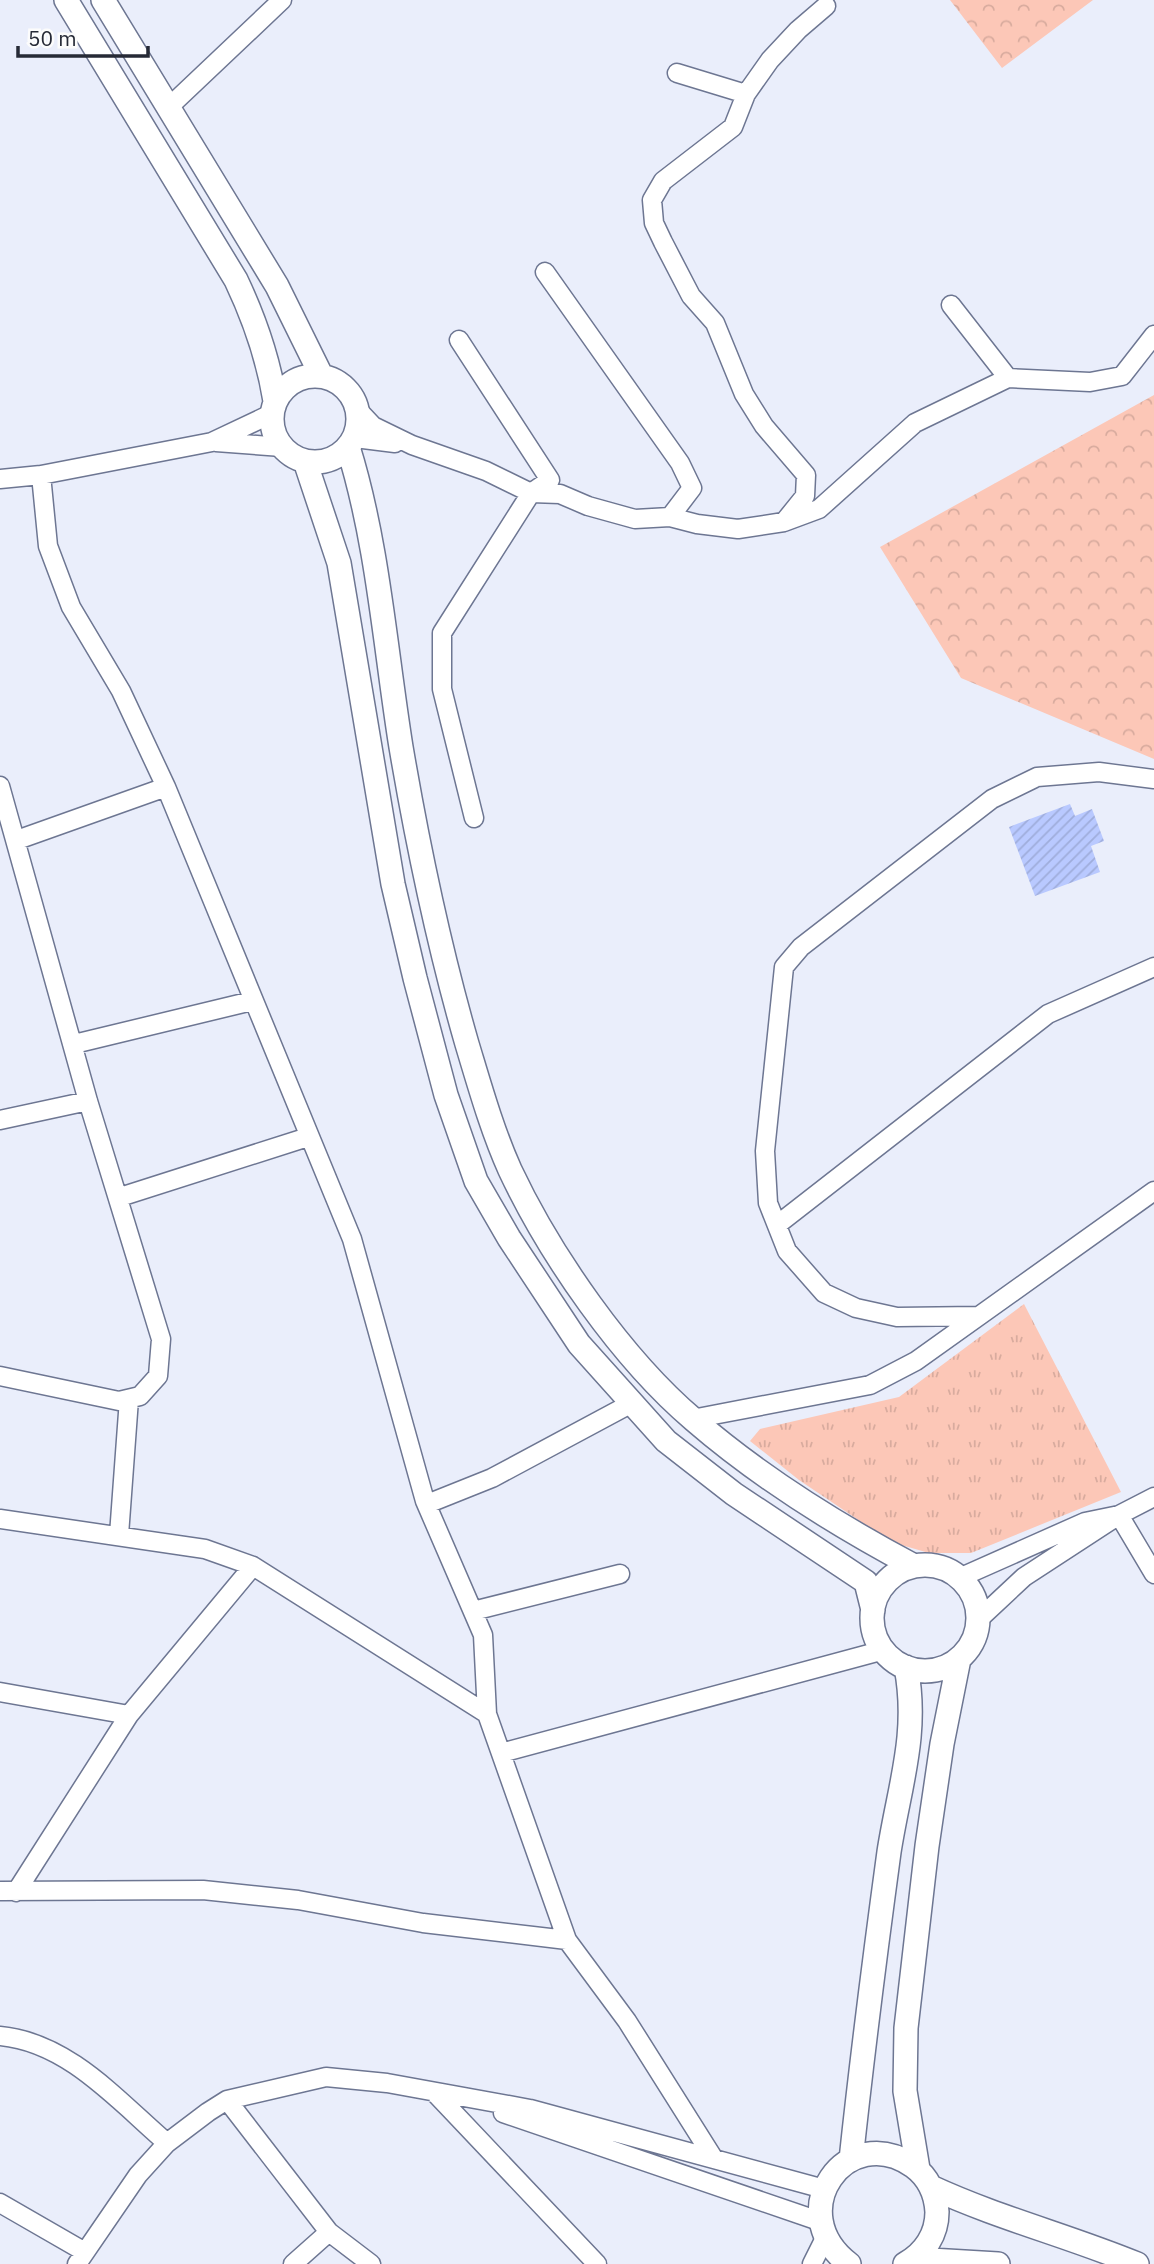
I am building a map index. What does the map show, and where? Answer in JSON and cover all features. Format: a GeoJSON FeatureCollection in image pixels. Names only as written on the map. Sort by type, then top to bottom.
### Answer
{"type":"FeatureCollection","features":[{"type":"Feature","properties":{"kind":"main road"},"geometry":{"type":"LineString","coordinates":[[66,0],[236,280],[257,324],[269,360],[275,436],[282,447],[305,461],[329,460],[351,442]]}},
{"type":"Feature","properties":{"kind":"main road"},"geometry":{"type":"LineString","coordinates":[[103,0],[277,286],[321,375],[346,389],[356,409],[351,442],[364,498],[402,749],[440,946],[483,1097],[509,1168],[545,1236],[590,1303],[641,1365],[692,1419],[844,1529],[914,1566],[946,1570],[959,1578],[970,1590],[978,1620],[975,1635],[959,1659],[942,1744],[906,2028],[905,2091],[925,2178],[936,2202],[933,2234],[910,2261]]}},
{"type":"Feature","properties":{"kind":"main road"},"geometry":{"type":"LineString","coordinates":[[273,408],[294,380],[321,375]]}},
{"type":"Feature","properties":{"kind":"main road"},"geometry":{"type":"LineString","coordinates":[[305,461],[339,563],[393,884],[446,1095],[476,1181],[509,1238],[579,1344],[666,1441],[734,1494],[866,1582],[873,1610],[873,1628],[884,1650],[906,1667],[933,1670],[959,1659]]}},
{"type":"Feature","properties":{"kind":"main road"},"geometry":{"type":"LineString","coordinates":[[873,1610],[887,1582],[914,1566]]}},
{"type":"Feature","properties":{"kind":"main road"},"geometry":{"type":"LineString","coordinates":[[851,2160],[892,1836],[911,1743],[911,1696],[906,1667]]}},
{"type":"Feature","properties":{"kind":"main road"},"geometry":{"type":"LineString","coordinates":[[832,2248],[824,2189],[835,2172],[851,2160],[868,2154],[886,2154],[903,2159],[925,2178],[986,2212],[1073,2238],[1137,2264]]}},
{"type":"Feature","properties":{"kind":"main road"},"geometry":{"type":"LineString","coordinates":[[910,2261],[998,2264]]}},
{"type":"Feature","properties":{"kind":"street"},"geometry":{"type":"LineString","coordinates":[[169,107],[282,0]]}},
{"type":"Feature","properties":{"kind":"street"},"geometry":{"type":"LineString","coordinates":[[784,522],[805,496],[806,475],[764,426],[744,394],[715,323],[691,296],[663,242],[654,223],[652,200],[663,181],[733,127],[746,94],[770,60],[798,30],[826,6]]}},
{"type":"Feature","properties":{"kind":"street"},"geometry":{"type":"LineString","coordinates":[[677,73],[746,94]]}},
{"type":"Feature","properties":{"kind":"street"},"geometry":{"type":"LineString","coordinates":[[545,272],[680,463],[692,488],[670,517]]}},
{"type":"Feature","properties":{"kind":"street"},"geometry":{"type":"LineString","coordinates":[[951,305],[1007,378]]}},
{"type":"Feature","properties":{"kind":"street"},"geometry":{"type":"LineString","coordinates":[[356,409],[373,426],[412,445],[486,471],[531,493],[561,494],[588,506],[635,519],[670,517],[697,524],[738,529],[784,522],[819,509],[915,423],[1007,378],[1090,382],[1122,376],[1154,335]]}},
{"type":"Feature","properties":{"kind":"street"},"geometry":{"type":"LineString","coordinates":[[459,340],[550,480],[531,493],[442,633],[442,689],[474,818]]}},
{"type":"Feature","properties":{"kind":"street"},"geometry":{"type":"LineString","coordinates":[[212,442],[273,408]]}},
{"type":"Feature","properties":{"kind":"street"},"geometry":{"type":"LineString","coordinates":[[0,478],[41,475],[212,442],[282,447]]}},
{"type":"Feature","properties":{"kind":"street"},"geometry":{"type":"LineString","coordinates":[[351,442],[412,445]]}},
{"type":"Feature","properties":{"kind":"street"},"geometry":{"type":"LineString","coordinates":[[41,475],[48,546],[71,607],[121,691],[166,787],[352,1239],[427,1504],[483,1635],[487,1713],[567,1940],[627,2021],[714,2159]]}},
{"type":"Feature","properties":{"kind":"street"},"geometry":{"type":"LineString","coordinates":[[978,1316],[897,1317],[856,1307],[824,1293],[787,1251],[768,1203],[765,1151],[784,967],[801,947],[992,799],[1037,777],[1099,772],[1154,779]]}},
{"type":"Feature","properties":{"kind":"street"},"geometry":{"type":"LineString","coordinates":[[0,786],[88,1101],[120,1197],[161,1339],[158,1376],[140,1396],[129,1399],[119,1401],[0,1376]]}},
{"type":"Feature","properties":{"kind":"street"},"geometry":{"type":"LineString","coordinates":[[17,840],[166,787]]}},
{"type":"Feature","properties":{"kind":"street"},"geometry":{"type":"LineString","coordinates":[[777,1225],[1048,1014],[1154,967]]}},
{"type":"Feature","properties":{"kind":"street"},"geometry":{"type":"LineString","coordinates":[[74,1044],[252,1001]]}},
{"type":"Feature","properties":{"kind":"street"},"geometry":{"type":"LineString","coordinates":[[0,1120],[88,1101]]}},
{"type":"Feature","properties":{"kind":"street"},"geometry":{"type":"LineString","coordinates":[[120,1197],[308,1137]]}},
{"type":"Feature","properties":{"kind":"street"},"geometry":{"type":"LineString","coordinates":[[692,1419],[870,1384],[916,1361],[1154,1191]]}},
{"type":"Feature","properties":{"kind":"street"},"geometry":{"type":"LineString","coordinates":[[119,1535],[129,1399]]}},
{"type":"Feature","properties":{"kind":"street"},"geometry":{"type":"LineString","coordinates":[[427,1504],[492,1478],[632,1403]]}},
{"type":"Feature","properties":{"kind":"street"},"geometry":{"type":"LineString","coordinates":[[978,1620],[1024,1577],[1119,1515],[1154,1497]]}},
{"type":"Feature","properties":{"kind":"street"},"geometry":{"type":"LineString","coordinates":[[1119,1515],[1154,1574]]}},
{"type":"Feature","properties":{"kind":"street"},"geometry":{"type":"LineString","coordinates":[[959,1578],[1085,1522],[1119,1515]]}},
{"type":"Feature","properties":{"kind":"street"},"geometry":{"type":"LineString","coordinates":[[0,1519],[205,1549],[253,1566],[487,1713]]}},
{"type":"Feature","properties":{"kind":"street"},"geometry":{"type":"LineString","coordinates":[[8,1892],[129,1715],[253,1566]]}},
{"type":"Feature","properties":{"kind":"street"},"geometry":{"type":"LineString","coordinates":[[473,1611],[620,1574]]}},
{"type":"Feature","properties":{"kind":"street"},"geometry":{"type":"LineString","coordinates":[[501,1754],[884,1650]]}},
{"type":"Feature","properties":{"kind":"street"},"geometry":{"type":"LineString","coordinates":[[0,1692],[129,1715]]}},
{"type":"Feature","properties":{"kind":"street"},"geometry":{"type":"LineString","coordinates":[[8,1892],[203,1890],[298,1900],[423,1923],[567,1940]]}},
{"type":"Feature","properties":{"kind":"street"},"geometry":{"type":"LineString","coordinates":[[0,2036],[22,2038],[44,2045],[74,2063],[167,2143]]}},
{"type":"Feature","properties":{"kind":"street"},"geometry":{"type":"LineString","coordinates":[[0,2203],[81,2258],[123,2194],[167,2143],[228,2100],[326,2077],[387,2083],[530,2109],[824,2189]]}},
{"type":"Feature","properties":{"kind":"street"},"geometry":{"type":"LineString","coordinates":[[435,2093],[597,2264]]}},
{"type":"Feature","properties":{"kind":"street"},"geometry":{"type":"LineString","coordinates":[[460,2098],[832,2248],[812,2264]]}},
{"type":"Feature","properties":{"kind":"street"},"geometry":{"type":"LineString","coordinates":[[228,2100],[329,2232],[371,2264]]}},
{"type":"Feature","properties":{"kind":"street"},"geometry":{"type":"LineString","coordinates":[[293,2264],[329,2232]]}},
{"type":"Feature","properties":{"kind":"green space"},"geometry":{"type":"Polygon","coordinates":[[[950,0],[1093,0],[1002,68],[950,0]]]}},
{"type":"Feature","properties":{"kind":"green space"},"geometry":{"type":"Polygon","coordinates":[[[1154,395],[1154,759],[961,678],[880,547],[1154,395]]]}},
{"type":"Feature","properties":{"kind":"green space"},"geometry":{"type":"Polygon","coordinates":[[[1024,1304],[1121,1492],[971,1553],[929,1553],[891,1542],[799,1480],[750,1441],[760,1429],[899,1397],[1024,1304]]]}},
{"type":"Feature","properties":{"kind":"building"},"geometry":{"type":"Polygon","coordinates":[[[1070,804],[1075,816],[1092,809],[1104,841],[1091,846],[1100,872],[1035,896],[1009,827],[1070,804]]]}}]}
